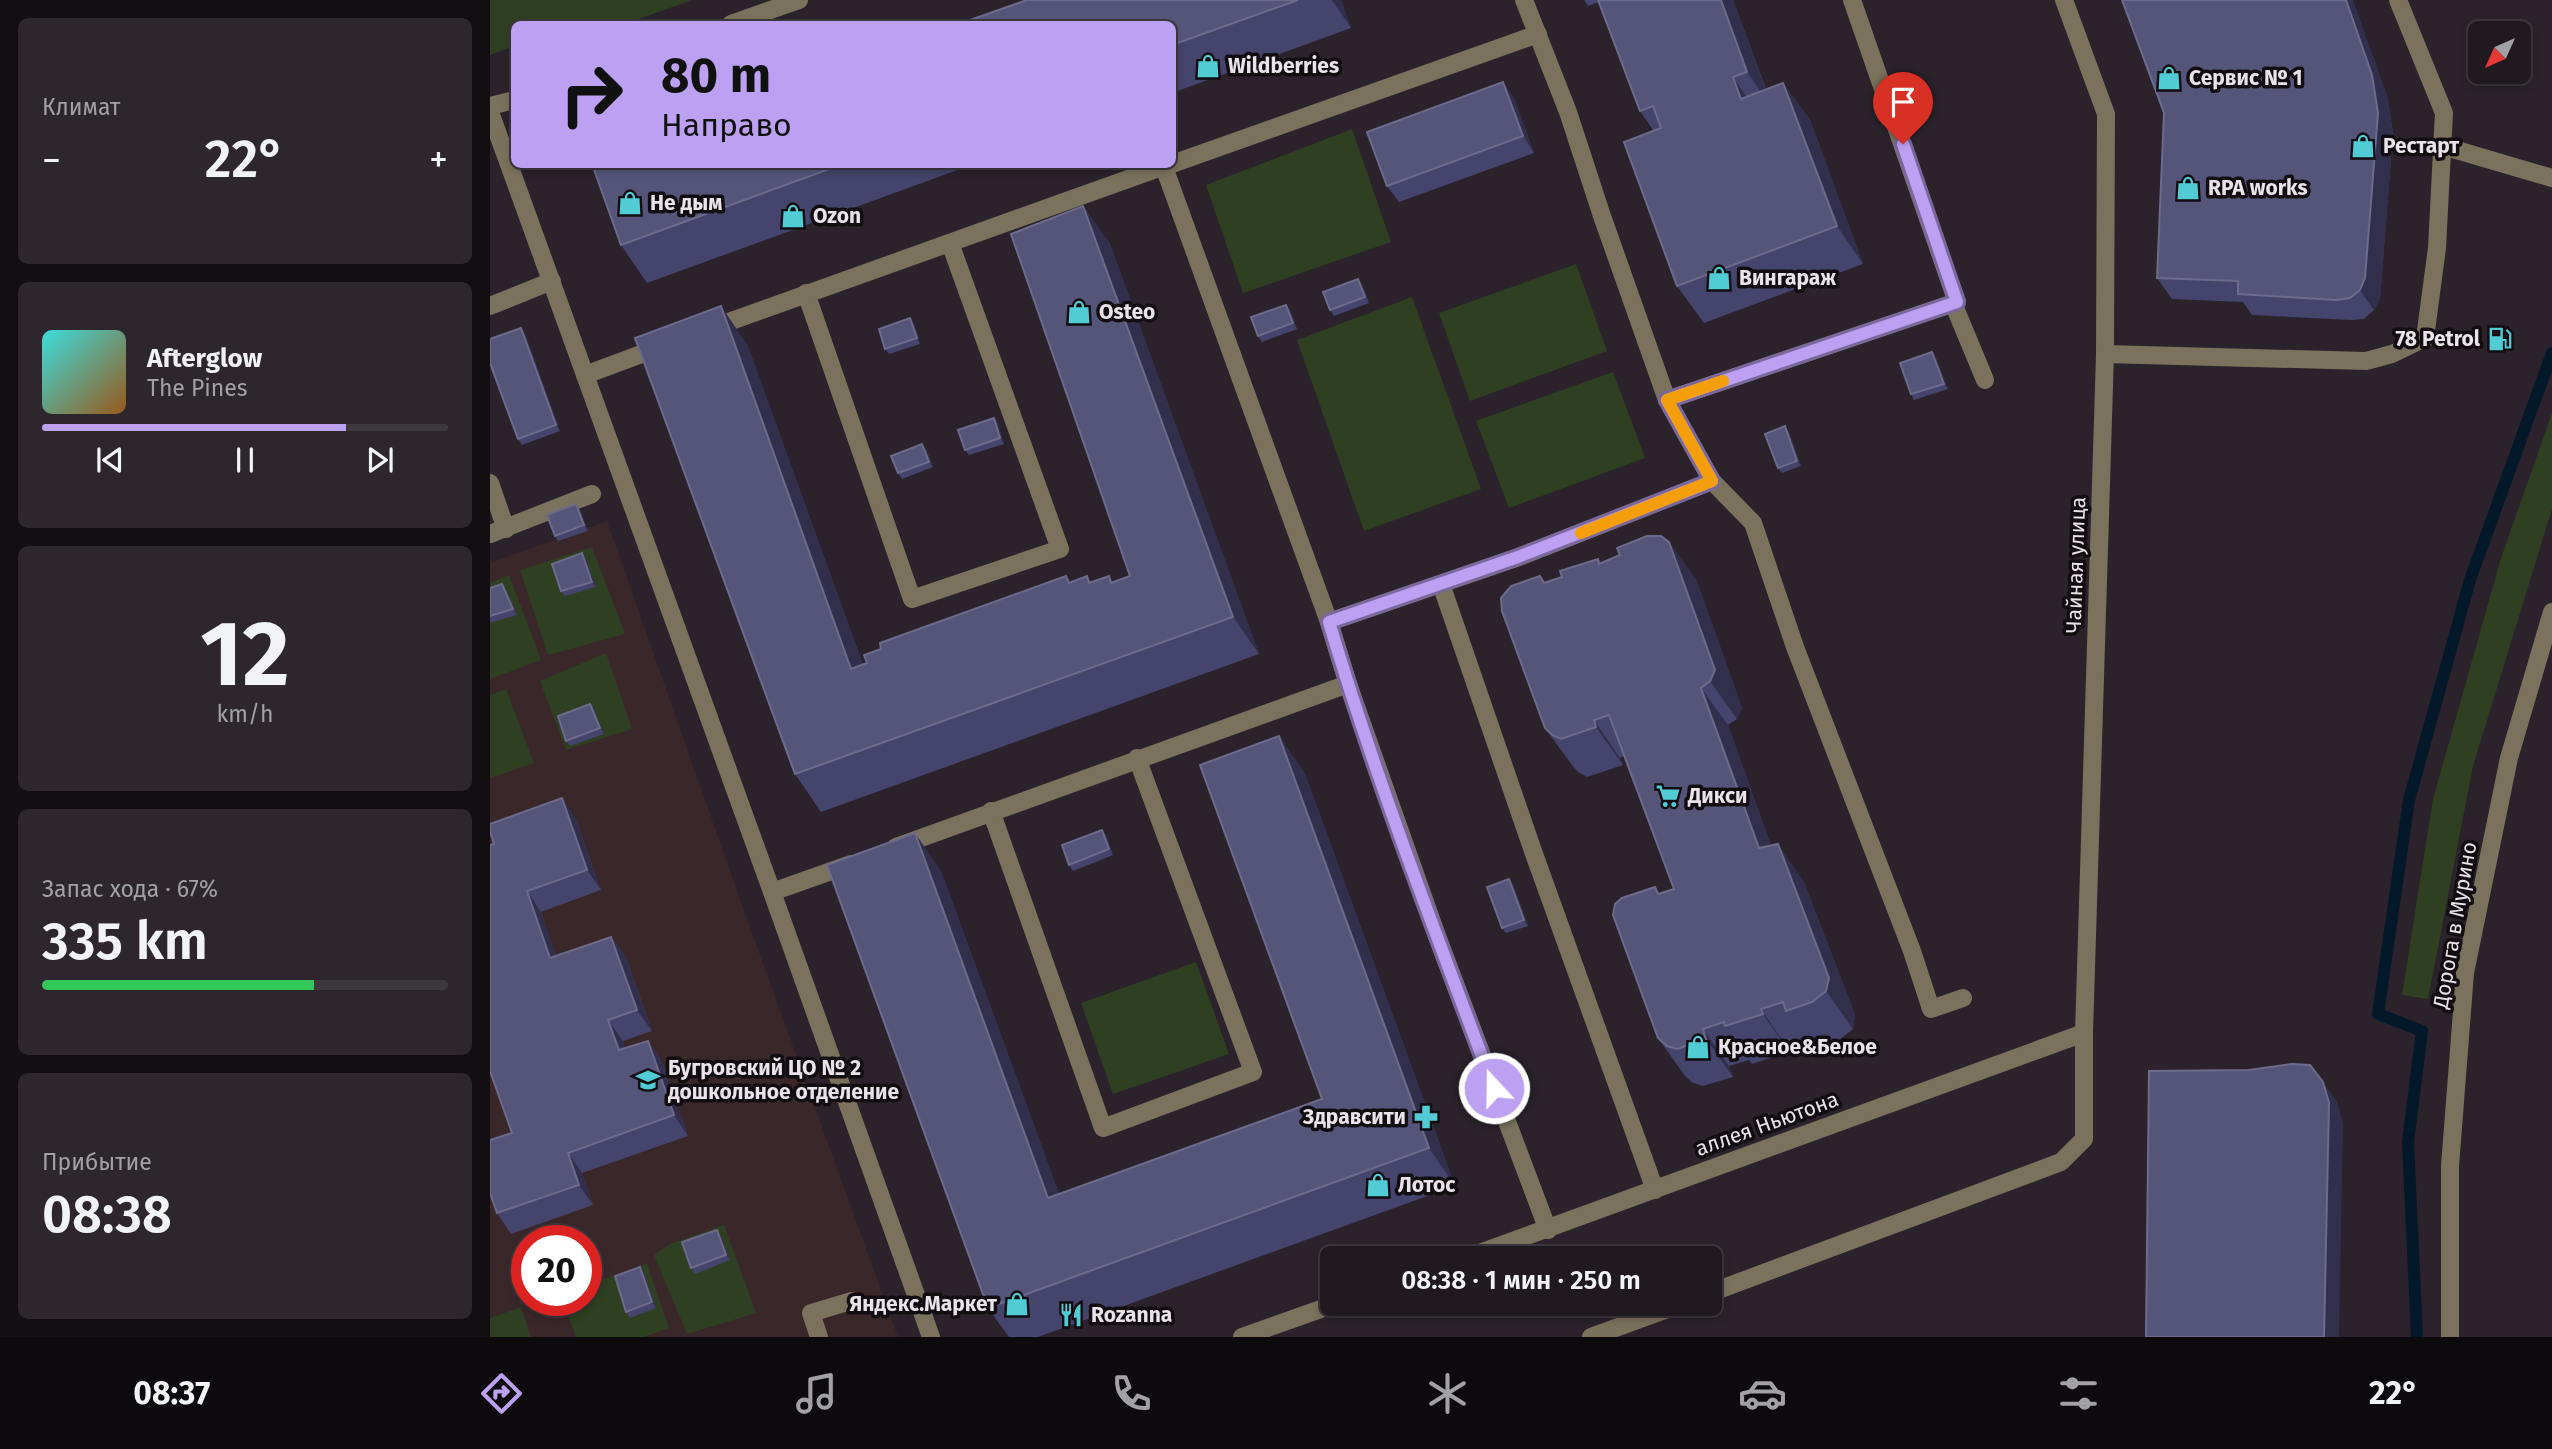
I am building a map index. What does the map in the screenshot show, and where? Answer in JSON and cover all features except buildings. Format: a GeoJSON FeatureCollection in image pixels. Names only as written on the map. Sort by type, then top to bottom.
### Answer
{"type":"FeatureCollection","features":[{"type":"Feature","properties":{"kind":"street"},"geometry":{"type":"LineString","coordinates":[[740,21],[799,0]]}},
{"type":"Feature","properties":{"kind":"street"},"geometry":{"type":"LineString","coordinates":[[1524,0],[1568,112],[1667,400],[1712,481],[1753,523],[1796,647],[1912,951],[1931,1009],[1963,998]]}},
{"type":"Feature","properties":{"kind":"street"},"geometry":{"type":"LineString","coordinates":[[1667,400],[1957,302],[1852,0]]}},
{"type":"Feature","properties":{"kind":"street","name":"Чайная улица"},"geometry":{"type":"LineString","coordinates":[[1722,1289],[2061,1162],[2084,1139],[2084,1034],[2105,354],[2106,114],[2064,0]]}},
{"type":"Feature","properties":{"kind":"street"},"geometry":{"type":"LineString","coordinates":[[2105,354],[2365,361],[2392,354],[2425,338],[2437,248],[2444,113],[2398,0]]}},
{"type":"Feature","properties":{"kind":"street"},"geometry":{"type":"LineString","coordinates":[[1176,163],[1538,34]]}},
{"type":"Feature","properties":{"kind":"street"},"geometry":{"type":"LineString","coordinates":[[490,106],[511,101]]}},
{"type":"Feature","properties":{"kind":"street"},"geometry":{"type":"LineString","coordinates":[[490,112],[931,1337]]}},
{"type":"Feature","properties":{"kind":"street"},"geometry":{"type":"LineString","coordinates":[[2443,146],[2552,178]]}},
{"type":"Feature","properties":{"kind":"street"},"geometry":{"type":"LineString","coordinates":[[585,375],[806,293],[1161,168]]}},
{"type":"Feature","properties":{"kind":"street"},"geometry":{"type":"LineString","coordinates":[[1170,168],[1437,936],[1548,1230]]}},
{"type":"Feature","properties":{"kind":"street"},"geometry":{"type":"LineString","coordinates":[[806,293],[912,599],[1060,549],[950,243]]}},
{"type":"Feature","properties":{"kind":"street"},"geometry":{"type":"LineString","coordinates":[[490,306],[552,281]]}},
{"type":"Feature","properties":{"kind":"street"},"geometry":{"type":"LineString","coordinates":[[1953,303],[1985,380]]}},
{"type":"Feature","properties":{"kind":"street"},"geometry":{"type":"LineString","coordinates":[[1329,622],[1518,557],[1712,481]]}},
{"type":"Feature","properties":{"kind":"street"},"geometry":{"type":"LineString","coordinates":[[490,483],[498,531],[592,494]]}},
{"type":"Feature","properties":{"kind":"street"},"geometry":{"type":"LineString","coordinates":[[1441,584],[1655,1189]]}},
{"type":"Feature","properties":{"kind":"street","name":"Дорога в Мурино"},"geometry":{"type":"LineString","coordinates":[[2450,1337],[2450,1167],[2465,973],[2509,758],[2552,612]]}},
{"type":"Feature","properties":{"kind":"street"},"geometry":{"type":"LineString","coordinates":[[772,892],[1348,684]]}},
{"type":"Feature","properties":{"kind":"street"},"geometry":{"type":"LineString","coordinates":[[991,811],[1103,1128],[1253,1072],[1137,758]]}},
{"type":"Feature","properties":{"kind":"street","name":"аллея Ньютона"},"geometry":{"type":"LineString","coordinates":[[1501,1246],[2084,1034]]}},
{"type":"Feature","properties":{"kind":"street"},"geometry":{"type":"LineString","coordinates":[[819,1337],[811,1313],[850,1301]]}},
{"type":"Feature","properties":{"kind":"street"},"geometry":{"type":"LineString","coordinates":[[1242,1337],[1320,1309]]}},
{"type":"Feature","properties":{"kind":"street"},"geometry":{"type":"LineString","coordinates":[[1591,1337],[1648,1316]]}},
{"type":"Feature","properties":{"kind":"shaded area","name":"Бугровский ЦО № 2 дошкольное отделение"},"geometry":{"type":"Polygon","coordinates":[[[607,521],[898,1337],[490,1337],[490,563],[607,521]]]}},
{"type":"Feature","properties":{"kind":"green space"},"geometry":{"type":"Polygon","coordinates":[[[490,0],[692,0],[633,21],[511,21],[511,47],[490,55],[490,0]]]}},
{"type":"Feature","properties":{"kind":"green space"},"geometry":{"type":"Polygon","coordinates":[[[1352,129],[1391,242],[1243,293],[1206,185],[1352,129]]]}},
{"type":"Feature","properties":{"kind":"green space"},"geometry":{"type":"Polygon","coordinates":[[[1576,264],[1607,351],[1470,401],[1439,313],[1576,264]]]}},
{"type":"Feature","properties":{"kind":"green space"},"geometry":{"type":"Polygon","coordinates":[[[1412,297],[1481,489],[1364,531],[1297,340],[1412,297]]]}},
{"type":"Feature","properties":{"kind":"green space"},"geometry":{"type":"Polygon","coordinates":[[[1613,372],[1645,458],[1509,508],[1476,421],[1613,372]]]}},
{"type":"Feature","properties":{"kind":"green space"},"geometry":{"type":"Polygon","coordinates":[[[2552,413],[2552,509],[2473,766],[2428,999],[2402,995],[2433,799],[2501,558],[2552,413]]]}},
{"type":"Feature","properties":{"kind":"green space"},"geometry":{"type":"Polygon","coordinates":[[[592,547],[625,634],[548,655],[520,570],[592,547]]]}},
{"type":"Feature","properties":{"kind":"green space"},"geometry":{"type":"Polygon","coordinates":[[[509,575],[541,660],[490,679],[490,583],[509,575]]]}},
{"type":"Feature","properties":{"kind":"green space"},"geometry":{"type":"Polygon","coordinates":[[[606,653],[632,729],[566,750],[540,681],[606,653]]]}},
{"type":"Feature","properties":{"kind":"green space"},"geometry":{"type":"Polygon","coordinates":[[[506,689],[534,763],[490,778],[490,695],[506,689]]]}},
{"type":"Feature","properties":{"kind":"green space"},"geometry":{"type":"Polygon","coordinates":[[[1196,962],[1229,1054],[1113,1094],[1081,1003],[1196,962]]]}},
{"type":"Feature","properties":{"kind":"green space"},"geometry":{"type":"Polygon","coordinates":[[[724,1225],[756,1313],[687,1334],[654,1255],[670,1244],[724,1225]]]}},
{"type":"Feature","properties":{"kind":"green space"},"geometry":{"type":"Polygon","coordinates":[[[647,1264],[669,1328],[644,1337],[576,1337],[568,1316],[602,1316],[602,1279],[647,1264]]]}},
{"type":"Feature","properties":{"kind":"green space"},"geometry":{"type":"Polygon","coordinates":[[[511,1311],[511,1316],[524,1316],[531,1337],[490,1337],[490,1318],[511,1311]]]}},
{"type":"Feature","properties":{"kind":"waterway"},"geometry":{"type":"LineString","coordinates":[[2417,1337],[2408,1142],[2422,1031],[2378,1014],[2409,800],[2470,580],[2552,353]]}},
{"type":"Feature","properties":{"kind":"slow traffic"},"geometry":{"type":"LineString","coordinates":[[1581,533],[1712,481],[1667,400],[1723,381]]}},
{"type":"Feature","properties":{"kind":"place","name":"Wildberries"},"geometry":{"type":"Point","coordinates":[1208,66]}},
{"type":"Feature","properties":{"kind":"place","name":"Сервис № 1"},"geometry":{"type":"Point","coordinates":[2169,78]}},
{"type":"Feature","properties":{"kind":"place","name":"Рестарт"},"geometry":{"type":"Point","coordinates":[2363,146]}},
{"type":"Feature","properties":{"kind":"place","name":"RPA works"},"geometry":{"type":"Point","coordinates":[2188,188]}},
{"type":"Feature","properties":{"kind":"place","name":"Не дым"},"geometry":{"type":"Point","coordinates":[630,203]}},
{"type":"Feature","properties":{"kind":"place","name":"Ozon"},"geometry":{"type":"Point","coordinates":[793,216]}},
{"type":"Feature","properties":{"kind":"place","name":"Вингараж"},"geometry":{"type":"Point","coordinates":[1719,278]}},
{"type":"Feature","properties":{"kind":"place","name":"Osteo"},"geometry":{"type":"Point","coordinates":[1079,312]}},
{"type":"Feature","properties":{"kind":"place","name":"78 Petrol"},"geometry":{"type":"Point","coordinates":[2500,339]}},
{"type":"Feature","properties":{"kind":"place","name":"Дикси"},"geometry":{"type":"Point","coordinates":[1668,796]}},
{"type":"Feature","properties":{"kind":"place","name":"Красное&Белое"},"geometry":{"type":"Point","coordinates":[1698,1047]}},
{"type":"Feature","properties":{"kind":"place","name":"Бугровский ЦО № 2 дошкольное отделение"},"geometry":{"type":"Point","coordinates":[648,1080]}},
{"type":"Feature","properties":{"kind":"place","name":"Здравсити"},"geometry":{"type":"Point","coordinates":[1426,1117]}},
{"type":"Feature","properties":{"kind":"place","name":"Лотос"},"geometry":{"type":"Point","coordinates":[1378,1185]}},
{"type":"Feature","properties":{"kind":"place","name":"Яндекс.Маркет"},"geometry":{"type":"Point","coordinates":[1017,1304]}},
{"type":"Feature","properties":{"kind":"place","name":"Rozanna"},"geometry":{"type":"Point","coordinates":[1071,1315]}},
{"type":"Feature","properties":{"kind":"route"},"geometry":{"type":"LineString","coordinates":[[1494,1088],[1410,860],[1329,622],[1518,557],[1712,481],[1667,400],[1957,302],[1903,144]]}}]}
